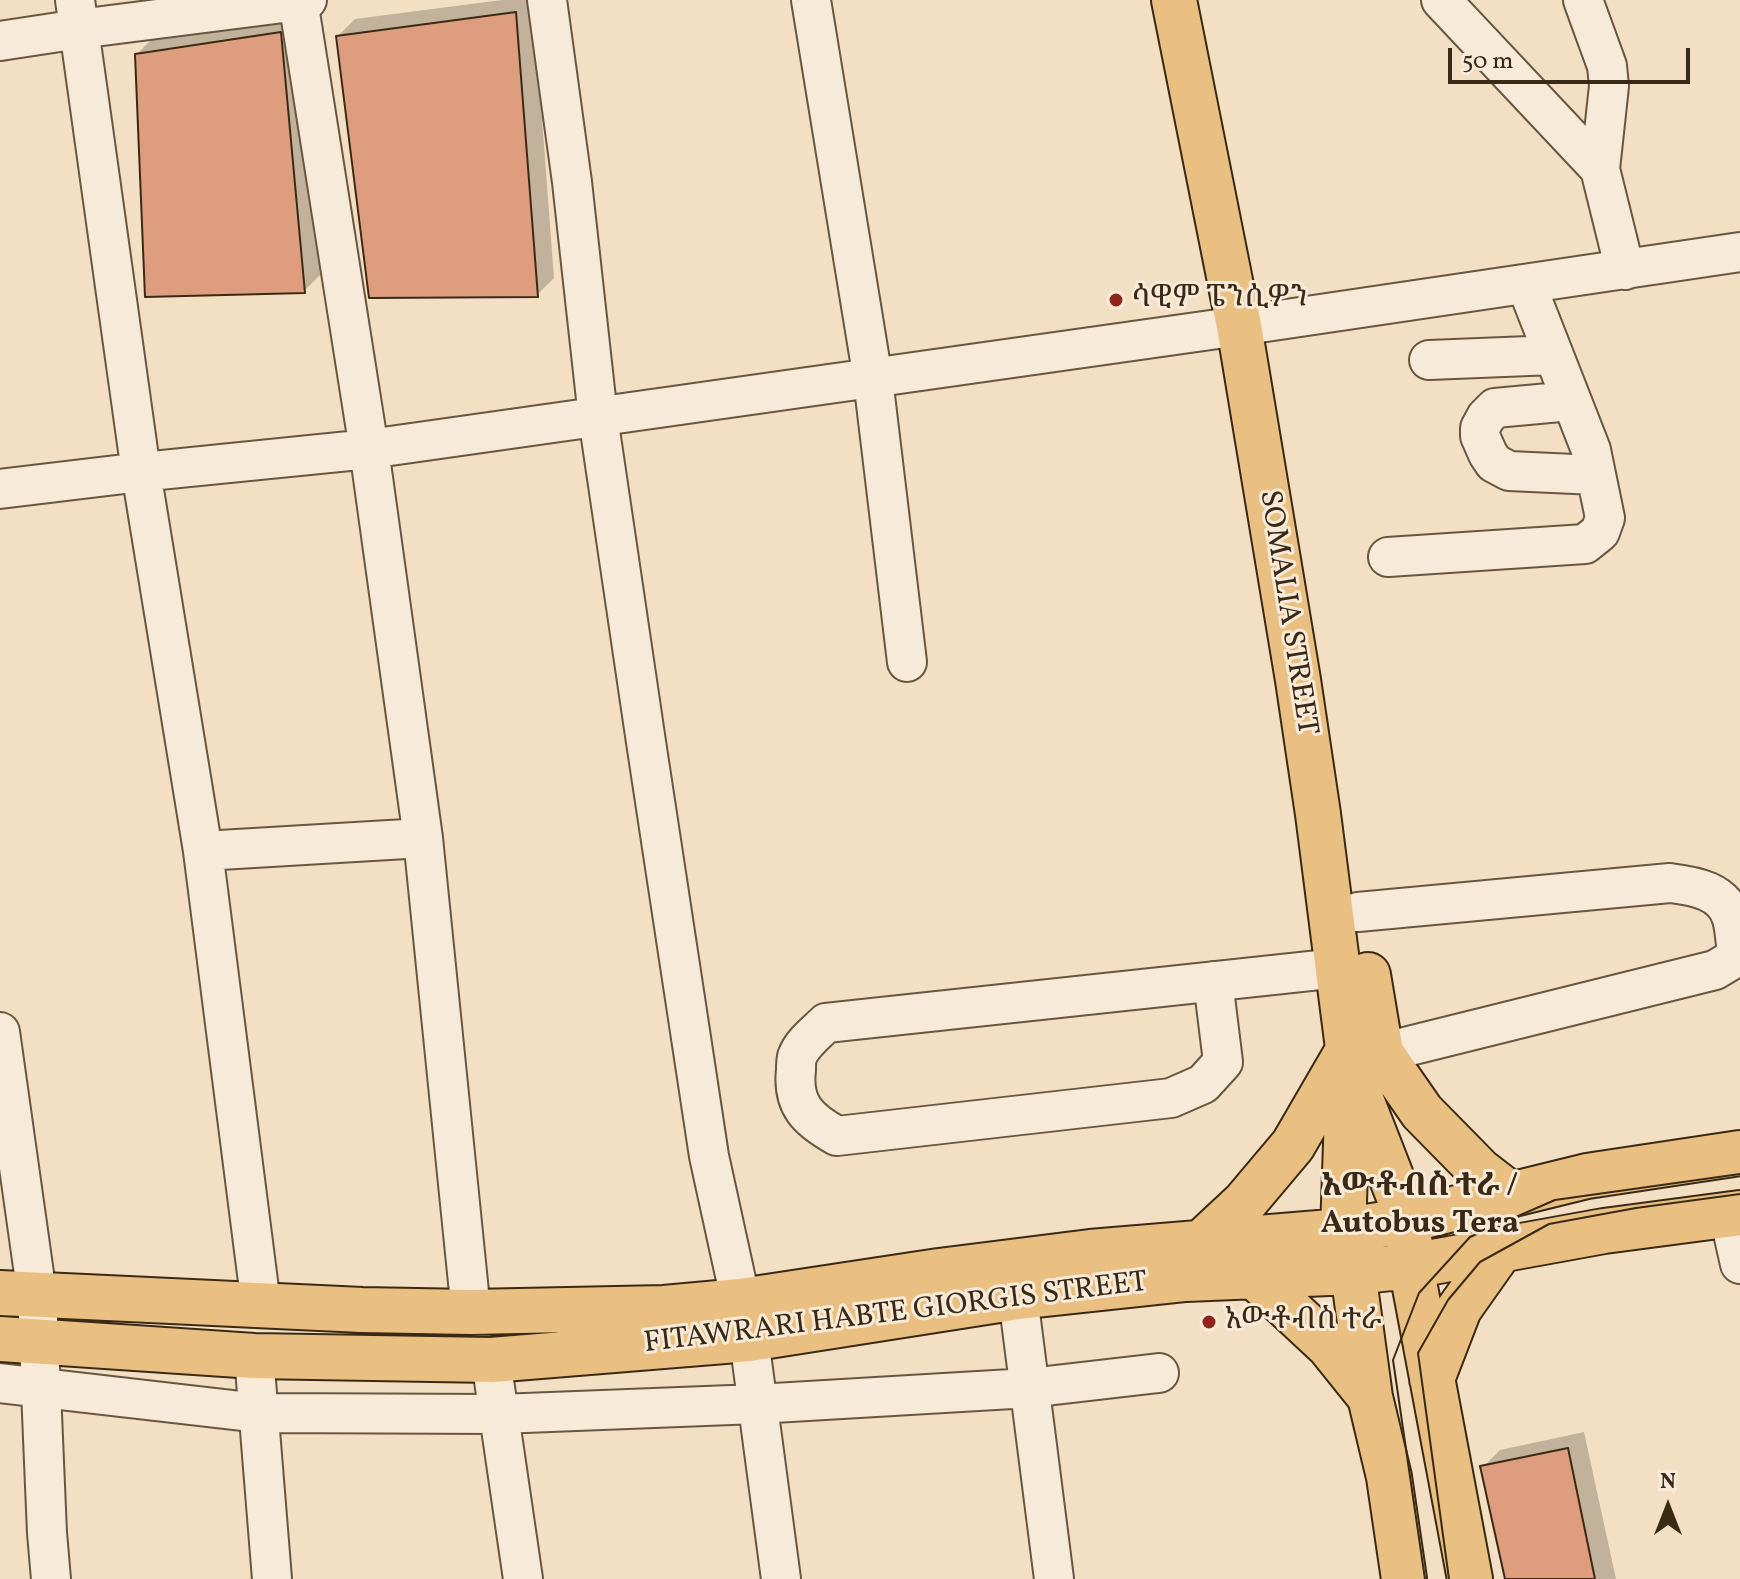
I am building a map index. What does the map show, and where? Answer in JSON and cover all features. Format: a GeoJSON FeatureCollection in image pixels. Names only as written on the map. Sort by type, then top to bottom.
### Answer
{"type":"FeatureCollection","features":[{"type":"Feature","properties":{"kind":"main road","name":"SOMALIA STREET"},"geometry":{"type":"LineString","coordinates":[[1174,0],[1252,324],[1338,968],[1359,1058],[1348,1251],[1370,1397],[1389,1477],[1404,1579]]}},
{"type":"Feature","properties":{"kind":"main road"},"geometry":{"type":"LineString","coordinates":[[1195,0],[1358,912],[1359,1058],[1408,1220],[1411,1266],[1470,1579]]}},
{"type":"Feature","properties":{"kind":"main road"},"geometry":{"type":"LineString","coordinates":[[1359,1058],[1422,1112],[1480,1171],[1511,1195]]}},
{"type":"Feature","properties":{"kind":"main road"},"geometry":{"type":"LineString","coordinates":[[1200,1244],[1245,1202],[1359,1058]]}},
{"type":"Feature","properties":{"kind":"main road"},"geometry":{"type":"LineString","coordinates":[[19,1294],[362,1310],[471,1312],[649,1308],[745,1320],[1043,1258],[1200,1244],[1348,1251],[1408,1220],[1587,1176],[1740,1153]]}},
{"type":"Feature","properties":{"kind":"main road","name":"FITAWRARI HABTE GIORGIS STREET"},"geometry":{"type":"LineString","coordinates":[[19,1340],[254,1356],[491,1360],[745,1320],[1186,1279],[1255,1277],[1348,1251],[1411,1266],[1604,1231],[1734,1214]]}},
{"type":"Feature","properties":{"kind":"main road"},"geometry":{"type":"LineString","coordinates":[[1432,1379],[1459,1309],[1500,1251]]}},
{"type":"Feature","properties":{"kind":"main road"},"geometry":{"type":"LineString","coordinates":[[1255,1277],[1329,1346],[1370,1397]]}},
{"type":"Feature","properties":{"kind":"street"},"geometry":{"type":"LineString","coordinates":[[298,0],[369,449],[423,838],[471,1312]]}},
{"type":"Feature","properties":{"kind":"street"},"geometry":{"type":"LineString","coordinates":[[0,41],[77,14],[307,0]]}},
{"type":"Feature","properties":{"kind":"street"},"geometry":{"type":"LineString","coordinates":[[547,0],[572,182],[598,417],[709,1156],[745,1320],[781,1579]]}},
{"type":"Feature","properties":{"kind":"street"},"geometry":{"type":"LineString","coordinates":[[811,0],[873,379],[907,662]]}},
{"type":"Feature","properties":{"kind":"street"},"geometry":{"type":"LineString","coordinates":[[1441,0],[1600,169]]}},
{"type":"Feature","properties":{"kind":"street"},"geometry":{"type":"LineString","coordinates":[[1583,0],[1607,66],[1609,86],[1600,169],[1625,270]]}},
{"type":"Feature","properties":{"kind":"street"},"geometry":{"type":"LineString","coordinates":[[77,14],[141,472],[203,851],[261,1305]]}},
{"type":"Feature","properties":{"kind":"street"},"geometry":{"type":"LineString","coordinates":[[0,489],[369,449],[1740,252]]}},
{"type":"Feature","properties":{"kind":"street"},"geometry":{"type":"LineString","coordinates":[[1388,557],[1585,544],[1600,532],[1605,518],[1591,450],[1526,284]]}},
{"type":"Feature","properties":{"kind":"street"},"geometry":{"type":"LineString","coordinates":[[1429,360],[1554,355]]}},
{"type":"Feature","properties":{"kind":"street"},"geometry":{"type":"LineString","coordinates":[[1571,401],[1495,408],[1480,428],[1480,436],[1494,463],[1509,471],[1596,475]]}},
{"type":"Feature","properties":{"kind":"street"},"geometry":{"type":"LineString","coordinates":[[203,851],[423,838]]}},
{"type":"Feature","properties":{"kind":"street"},"geometry":{"type":"LineString","coordinates":[[1358,912],[1670,883],[1693,886],[1712,893],[1727,907],[1732,917],[1737,951],[1730,961],[1715,970],[1359,1058]]}},
{"type":"Feature","properties":{"kind":"street"},"geometry":{"type":"LineString","coordinates":[[1213,981],[1223,1062],[1203,1084],[1171,1098],[837,1136],[817,1125],[802,1109],[794,1083],[797,1057],[808,1039],[826,1023],[1213,981],[1338,968]]}},
{"type":"Feature","properties":{"kind":"street"},"geometry":{"type":"LineString","coordinates":[[0,1032],[19,1294],[19,1340],[40,1387],[51,1579]]}},
{"type":"Feature","properties":{"kind":"street"},"geometry":{"type":"LineString","coordinates":[[1734,1214],[1740,1264]]}},
{"type":"Feature","properties":{"kind":"street"},"geometry":{"type":"LineString","coordinates":[[1018,1297],[1054,1579]]}},
{"type":"Feature","properties":{"kind":"street"},"geometry":{"type":"LineString","coordinates":[[254,1356],[272,1579]]}},
{"type":"Feature","properties":{"kind":"street"},"geometry":{"type":"LineString","coordinates":[[491,1360],[523,1579]]}},
{"type":"Feature","properties":{"kind":"street"},"geometry":{"type":"LineString","coordinates":[[0,1383],[259,1413],[499,1414],[757,1404],[1029,1388],[1159,1373]]}},
{"type":"Feature","properties":{"kind":"building"},"geometry":{"type":"Polygon","coordinates":[[[516,12],[538,297],[369,298],[336,36],[516,12]]]}},
{"type":"Feature","properties":{"kind":"building"},"geometry":{"type":"Polygon","coordinates":[[[281,32],[305,293],[145,297],[135,54],[281,32]]]}},
{"type":"Feature","properties":{"kind":"building"},"geometry":{"type":"Polygon","coordinates":[[[1568,1448],[1595,1579],[1505,1579],[1480,1466],[1568,1448]]]}},
{"type":"Feature","properties":{"kind":"tram line"},"geometry":{"type":"LineString","coordinates":[[1425,1579],[1393,1360],[1419,1293],[1470,1237],[1555,1200],[1740,1174]]}},
{"type":"Feature","properties":{"kind":"tram line"},"geometry":{"type":"LineString","coordinates":[[1449,1579],[1418,1353],[1448,1300],[1480,1262],[1549,1224],[1740,1194]]}},
{"type":"Feature","properties":{"kind":"place","name":"ሳዊም ፔንሲዎን"},"geometry":{"type":"Point","coordinates":[1116,300]}},
{"type":"Feature","properties":{"kind":"place","name":"አውቶብስ ተራ"},"geometry":{"type":"Point","coordinates":[1209,1322]}},
{"type":"Feature","properties":{"kind":"district","name":"አውቶብስ ተራ / Autobus Tera"},"geometry":{"type":"Point","coordinates":[1420,1208]}}]}
